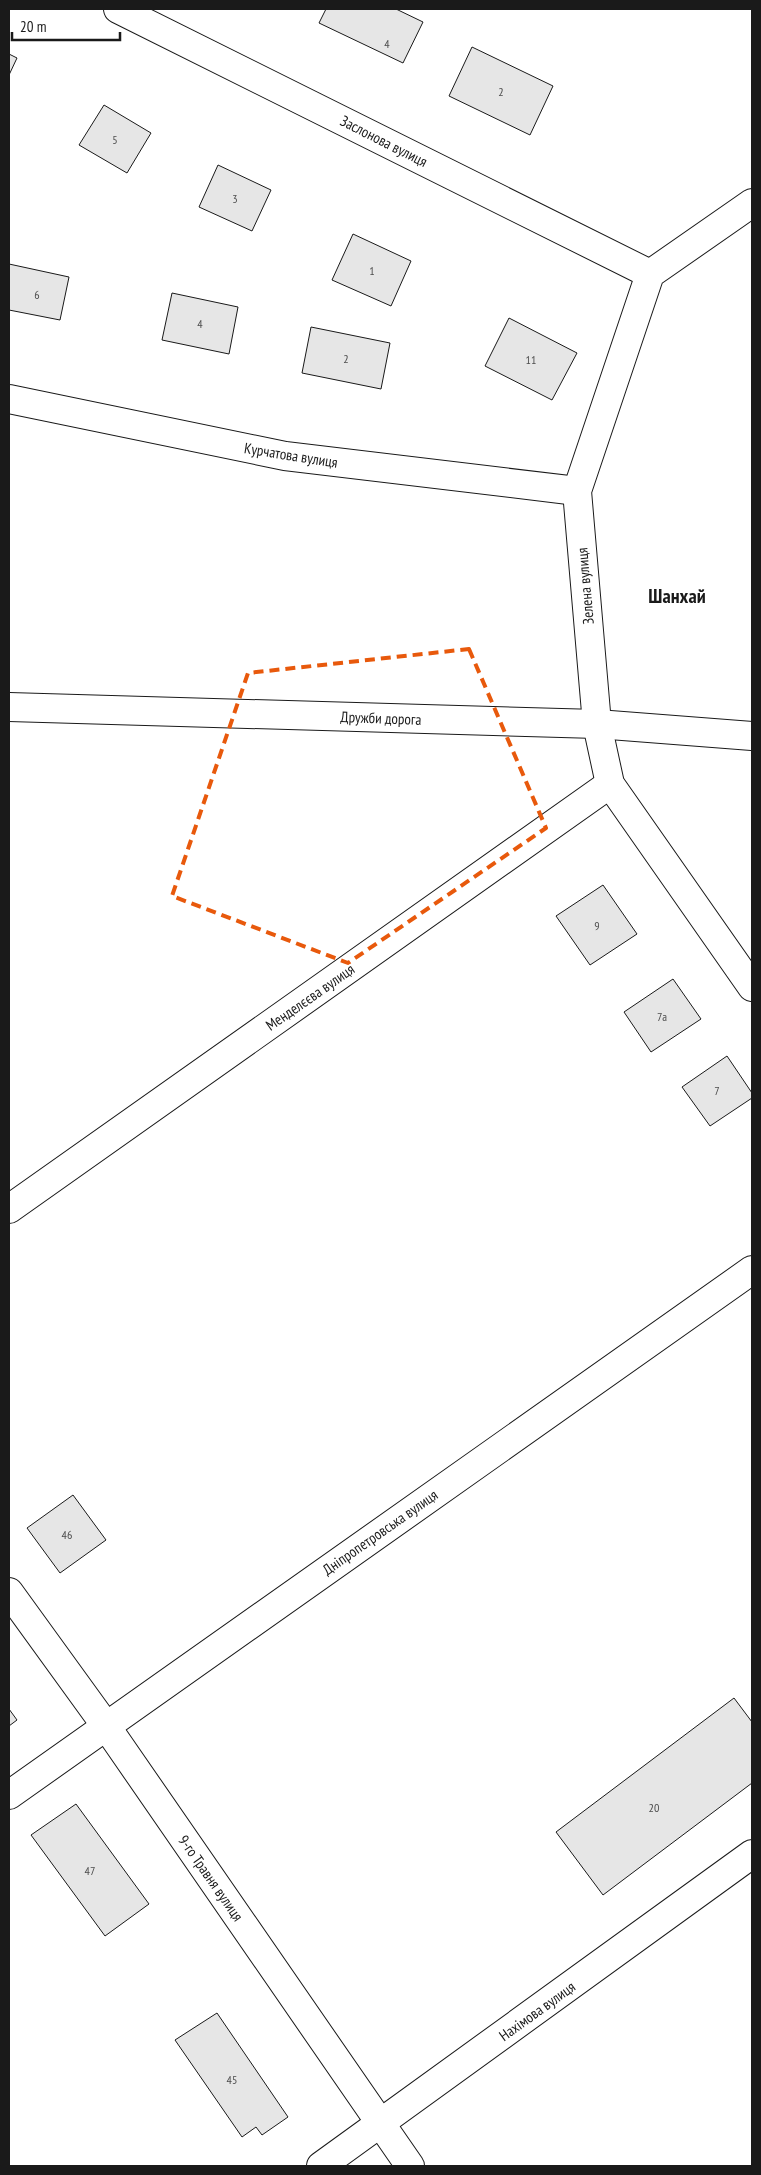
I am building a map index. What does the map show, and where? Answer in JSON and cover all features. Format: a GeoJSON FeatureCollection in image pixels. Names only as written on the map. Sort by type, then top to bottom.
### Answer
{"type":"FeatureCollection","features":[{"type":"Feature","properties":{"kind":"street","name":"Заслонова вулиця"},"geometry":{"type":"LineString","coordinates":[[118,9],[650,274]]}},
{"type":"Feature","properties":{"kind":"street"},"geometry":{"type":"LineString","coordinates":[[650,274],[752,203]]}},
{"type":"Feature","properties":{"kind":"street","name":"Зелена вулиця"},"geometry":{"type":"LineString","coordinates":[[650,274],[577,490],[597,724],[610,784],[752,987]]}},
{"type":"Feature","properties":{"kind":"street","name":"Курчатова вулиця"},"geometry":{"type":"LineString","coordinates":[[9,399],[285,456],[577,490]]}},
{"type":"Feature","properties":{"kind":"street","name":"Дружби дорога"},"geometry":{"type":"LineString","coordinates":[[14,711],[597,724],[752,736]]}},
{"type":"Feature","properties":{"kind":"street","name":"Менделєєва вулиця"},"geometry":{"type":"LineString","coordinates":[[9,1209],[610,784]]}},
{"type":"Feature","properties":{"kind":"street","name":"Дніпропетровська вулиця"},"geometry":{"type":"LineString","coordinates":[[9,1795],[752,1270]]}},
{"type":"Feature","properties":{"kind":"street","name":"9-го Травня вулиця"},"geometry":{"type":"LineString","coordinates":[[9,1592],[106,1726],[410,2166]]}},
{"type":"Feature","properties":{"kind":"street","name":"Нахімова вулиця"},"geometry":{"type":"LineString","coordinates":[[321,2166],[752,1854]]}},
{"type":"Feature","properties":{"kind":"highlighted area"},"geometry":{"type":"Polygon","coordinates":[[[469,649],[546,828],[348,963],[172,896],[248,673],[469,649]]]}},
{"type":"Feature","properties":{"kind":"building"},"geometry":{"type":"Polygon","coordinates":[[[326,9],[396,9],[423,22],[403,63],[319,23],[326,9]]]}},
{"type":"Feature","properties":{"kind":"building"},"geometry":{"type":"Polygon","coordinates":[[[472,47],[553,86],[530,135],[449,96],[472,47]]]}},
{"type":"Feature","properties":{"kind":"building"},"geometry":{"type":"Polygon","coordinates":[[[9,54],[17,58],[9,75],[9,54]]]}},
{"type":"Feature","properties":{"kind":"building"},"geometry":{"type":"Polygon","coordinates":[[[104,105],[151,133],[127,173],[79,145],[104,105]]]}},
{"type":"Feature","properties":{"kind":"building"},"geometry":{"type":"Polygon","coordinates":[[[218,165],[271,190],[252,231],[199,207],[218,165]]]}},
{"type":"Feature","properties":{"kind":"building"},"geometry":{"type":"Polygon","coordinates":[[[353,234],[411,261],[391,306],[332,280],[353,234]]]}},
{"type":"Feature","properties":{"kind":"building"},"geometry":{"type":"Polygon","coordinates":[[[9,264],[69,277],[60,320],[9,310],[9,264]]]}},
{"type":"Feature","properties":{"kind":"building"},"geometry":{"type":"Polygon","coordinates":[[[172,293],[238,307],[229,354],[162,340],[172,293]]]}},
{"type":"Feature","properties":{"kind":"building"},"geometry":{"type":"Polygon","coordinates":[[[509,318],[577,353],[552,400],[485,366],[509,318]]]}},
{"type":"Feature","properties":{"kind":"building"},"geometry":{"type":"Polygon","coordinates":[[[311,327],[390,343],[381,389],[302,373],[311,327]]]}},
{"type":"Feature","properties":{"kind":"building"},"geometry":{"type":"Polygon","coordinates":[[[603,885],[637,934],[590,965],[556,916],[603,885]]]}},
{"type":"Feature","properties":{"kind":"building"},"geometry":{"type":"Polygon","coordinates":[[[673,979],[701,1019],[651,1052],[624,1012],[673,979]]]}},
{"type":"Feature","properties":{"kind":"building"},"geometry":{"type":"Polygon","coordinates":[[[727,1056],[752,1093],[752,1098],[710,1126],[682,1087],[727,1056]]]}},
{"type":"Feature","properties":{"kind":"building"},"geometry":{"type":"Polygon","coordinates":[[[73,1495],[106,1540],[60,1573],[27,1528],[73,1495]]]}},
{"type":"Feature","properties":{"kind":"building"},"geometry":{"type":"Polygon","coordinates":[[[734,1698],[752,1722],[752,1783],[603,1895],[556,1832],[734,1698]]]}},
{"type":"Feature","properties":{"kind":"building"},"geometry":{"type":"Polygon","coordinates":[[[9,1709],[17,1720],[9,1726],[9,1709]]]}},
{"type":"Feature","properties":{"kind":"building"},"geometry":{"type":"Polygon","coordinates":[[[76,1804],[149,1904],[105,1936],[31,1835],[76,1804]]]}},
{"type":"Feature","properties":{"kind":"building"},"geometry":{"type":"Polygon","coordinates":[[[217,2013],[288,2117],[262,2135],[256,2127],[242,2137],[175,2040],[217,2013]]]}},
{"type":"Feature","properties":{"kind":"district","name":"Шанхай"},"geometry":{"type":"Point","coordinates":[677,596]}}]}
